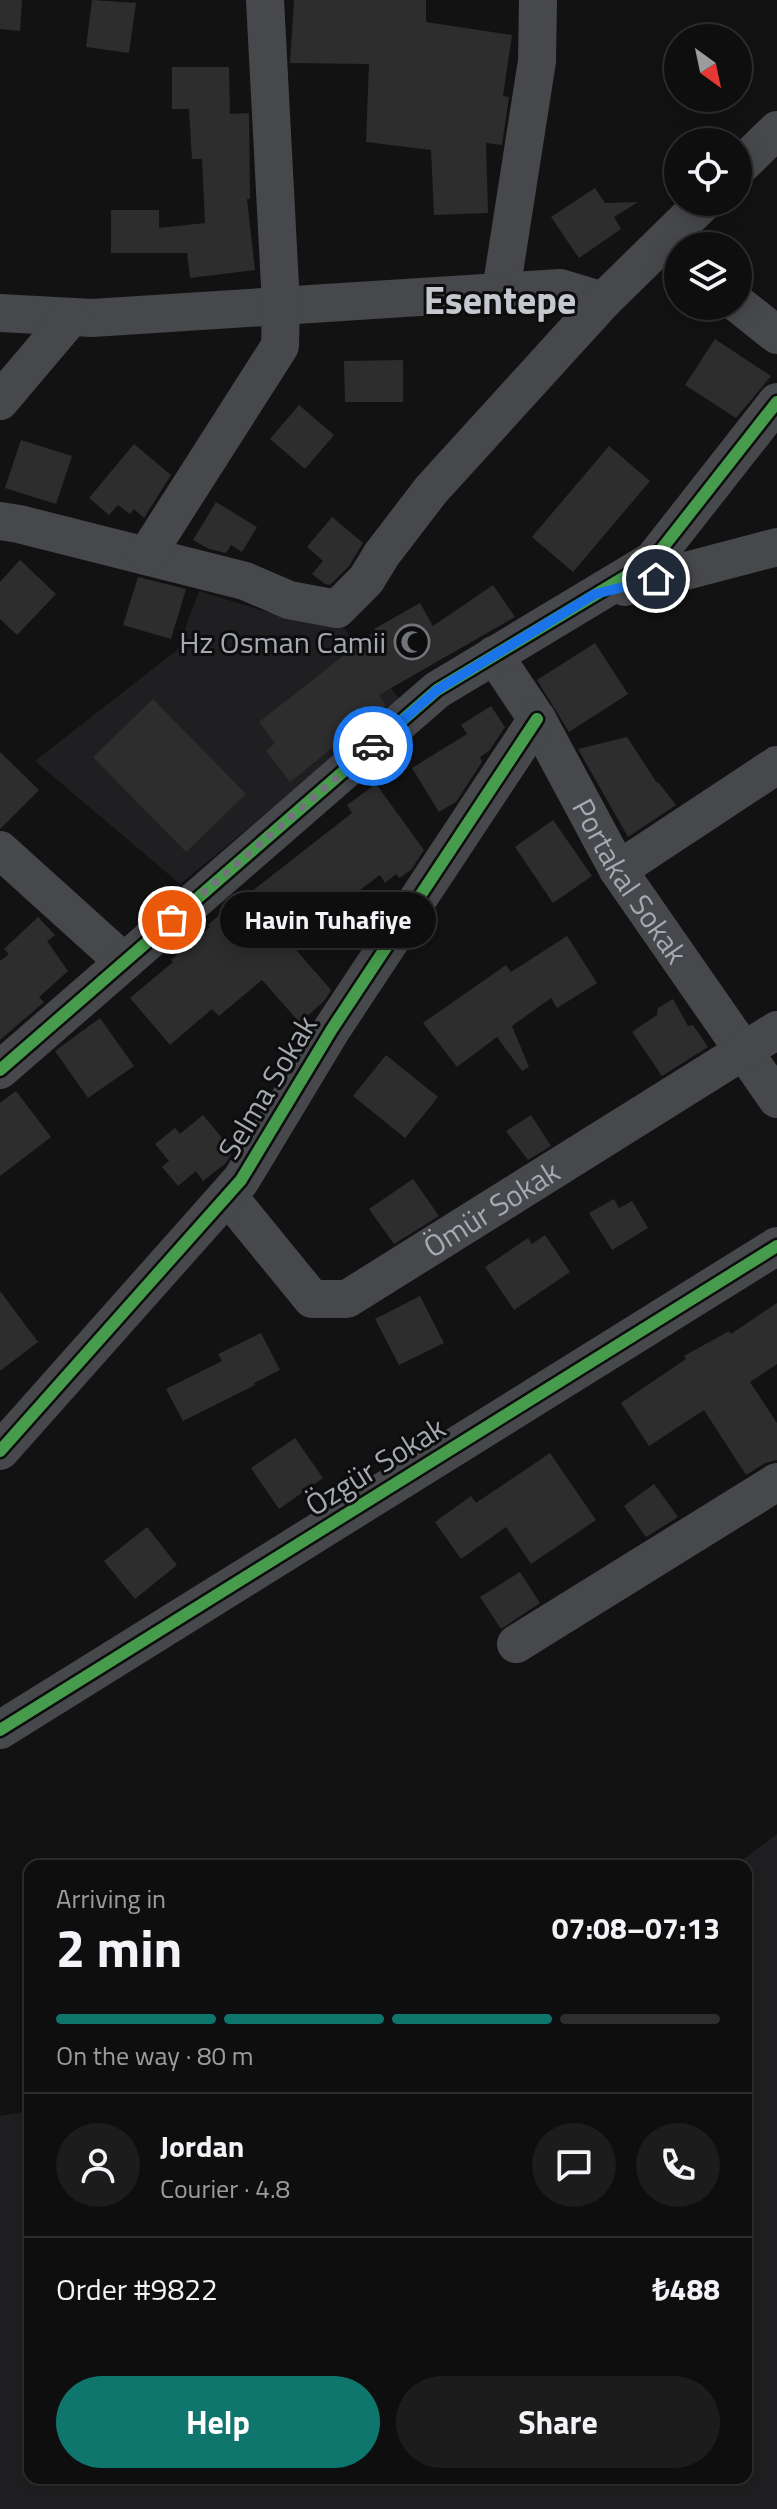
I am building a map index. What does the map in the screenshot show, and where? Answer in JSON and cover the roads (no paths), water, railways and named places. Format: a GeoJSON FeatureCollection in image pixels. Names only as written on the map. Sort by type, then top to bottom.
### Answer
{"type":"FeatureCollection","features":[{"type":"Feature","properties":{"kind":"street"},"geometry":{"type":"LineString","coordinates":[[146,556],[280,346],[281,305],[265,0]]}},
{"type":"Feature","properties":{"kind":"street"},"geometry":{"type":"LineString","coordinates":[[501,291],[537,61],[538,0]]}},
{"type":"Feature","properties":{"kind":"street"},"geometry":{"type":"LineString","coordinates":[[752,154],[777,130]]}},
{"type":"Feature","properties":{"kind":"street"},"geometry":{"type":"LineString","coordinates":[[0,521],[245,581],[289,600],[337,609],[366,580],[431,490],[603,301],[664,255]]}},
{"type":"Feature","properties":{"kind":"street"},"geometry":{"type":"LineString","coordinates":[[0,313],[92,318],[560,288],[603,301]]}},
{"type":"Feature","properties":{"kind":"street"},"geometry":{"type":"LineString","coordinates":[[752,315],[777,335]]}},
{"type":"Feature","properties":{"kind":"street"},"geometry":{"type":"LineString","coordinates":[[0,401],[71,317]]}},
{"type":"Feature","properties":{"kind":"street"},"geometry":{"type":"LineString","coordinates":[[0,1070],[437,690],[653,560],[777,402]]}},
{"type":"Feature","properties":{"kind":"street"},"geometry":{"type":"LineString","coordinates":[[595,594],[777,547]]}},
{"type":"Feature","properties":{"kind":"street","name":"Portakal Sokak"},"geometry":{"type":"LineString","coordinates":[[494,655],[537,719],[618,870],[777,1099]]}},
{"type":"Feature","properties":{"kind":"street","name":"Selma Sokak"},"geometry":{"type":"LineString","coordinates":[[0,1451],[241,1180],[332,1029],[537,719]]}},
{"type":"Feature","properties":{"kind":"street"},"geometry":{"type":"LineString","coordinates":[[618,870],[777,765]]}},
{"type":"Feature","properties":{"kind":"street"},"geometry":{"type":"LineString","coordinates":[[0,850],[124,962]]}},
{"type":"Feature","properties":{"kind":"street","name":"Ömür Sokak"},"geometry":{"type":"LineString","coordinates":[[228,1196],[312,1299],[347,1299],[777,1030]]}},
{"type":"Feature","properties":{"kind":"street","name":"Özgür Sokak"},"geometry":{"type":"LineString","coordinates":[[0,1730],[777,1246]]}},
{"type":"Feature","properties":{"kind":"street"},"geometry":{"type":"LineString","coordinates":[[516,1644],[777,1482]]}},
{"type":"Feature","properties":{"kind":"place","name":"Hz Osman Camii"},"geometry":{"type":"Point","coordinates":[412,642]}},
{"type":"Feature","properties":{"kind":"place","name":"Havin Tuhafiye"},"geometry":{"type":"Point","coordinates":[172,920]}},
{"type":"Feature","properties":{"kind":"district","name":"Esentepe"},"geometry":{"type":"Point","coordinates":[500,300]}}]}
